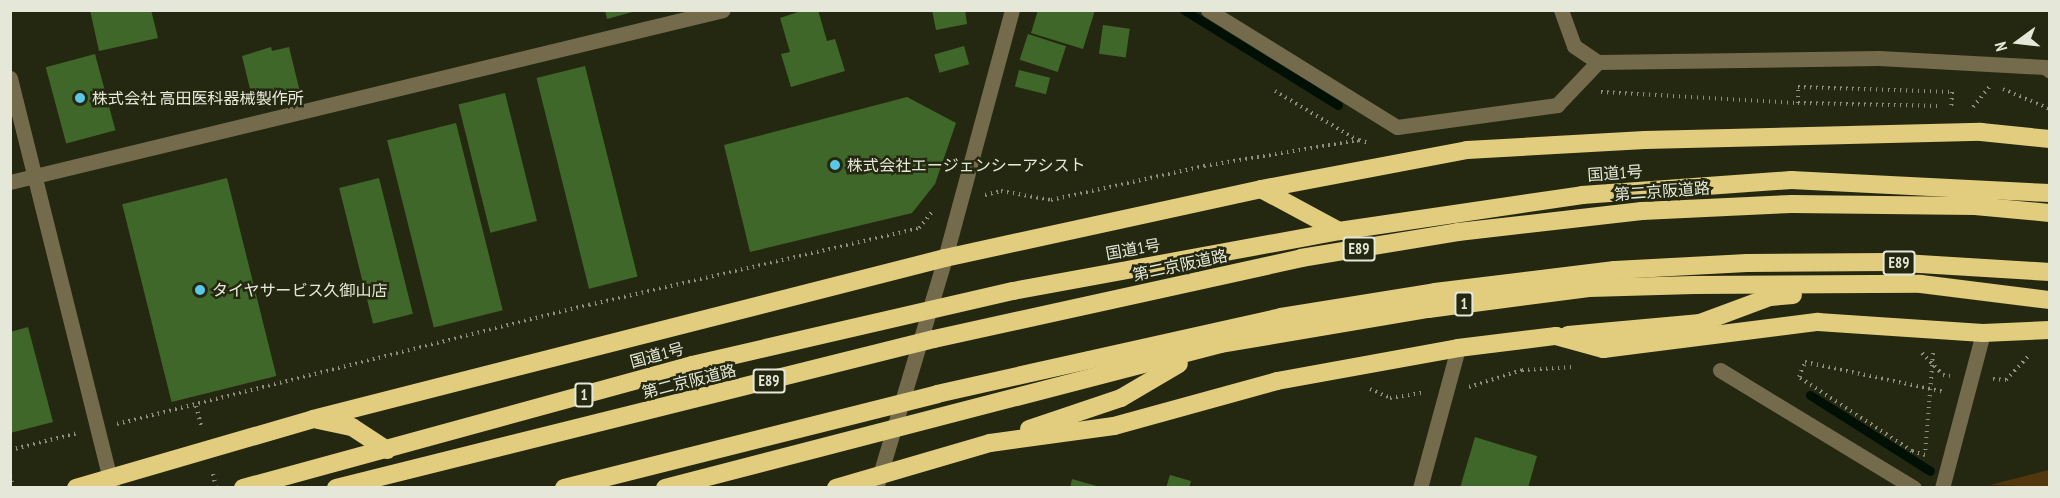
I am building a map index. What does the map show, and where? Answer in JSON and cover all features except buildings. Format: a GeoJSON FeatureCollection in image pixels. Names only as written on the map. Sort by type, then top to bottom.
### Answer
{"type":"FeatureCollection","features":[{"type":"Feature","properties":{"kind":"highway"},"geometry":{"type":"LineString","coordinates":[[76,488],[111,483],[313,418],[945,258],[1261,189],[1467,150],[1645,140],[1982,132],[2049,139]]}},
{"type":"Feature","properties":{"kind":"highway","name":"国道1号"},"geometry":{"type":"LineString","coordinates":[[243,488],[692,365],[1013,291],[1339,231],[1581,195],[1791,180],[2049,193]]}},
{"type":"Feature","properties":{"kind":"highway"},"geometry":{"type":"LineString","coordinates":[[1261,189],[1339,231]]}},
{"type":"Feature","properties":{"kind":"highway","name":"第二京阪道路"},"geometry":{"type":"LineString","coordinates":[[336,488],[934,339],[1301,258],[1447,234],[1642,211],[1792,204],[1975,206],[2049,213]]}},
{"type":"Feature","properties":{"kind":"highway","name":"E89"},"geometry":{"type":"LineString","coordinates":[[564,488],[937,393],[1281,317],[1435,292],[1615,270],[1748,263],[1887,262],[2049,272]]}},
{"type":"Feature","properties":{"kind":"highway"},"geometry":{"type":"LineString","coordinates":[[990,443],[1114,426],[1277,381],[1458,348],[1556,336],[1700,324],[1770,297],[1921,284]]}},
{"type":"Feature","properties":{"kind":"highway","name":"1"},"geometry":{"type":"LineString","coordinates":[[665,488],[891,432],[1221,344],[1428,309],[1589,288],[1921,284],[2049,300]]}},
{"type":"Feature","properties":{"kind":"highway"},"geometry":{"type":"LineString","coordinates":[[1556,336],[1603,349],[1818,322],[1983,333],[2049,330]]}},
{"type":"Feature","properties":{"kind":"highway"},"geometry":{"type":"LineString","coordinates":[[836,488],[877,483],[1121,398],[1153,376],[1221,344]]}},
{"type":"Feature","properties":{"kind":"highway"},"geometry":{"type":"LineString","coordinates":[[313,418],[352,427],[387,450]]}},
{"type":"Feature","properties":{"kind":"street"},"geometry":{"type":"LineString","coordinates":[[10,182],[723,10]]}},
{"type":"Feature","properties":{"kind":"street"},"geometry":{"type":"LineString","coordinates":[[877,483],[945,258],[1012,10]]}},
{"type":"Feature","properties":{"kind":"street"},"geometry":{"type":"LineString","coordinates":[[1208,10],[1397,127],[1557,105],[1598,62]]}},
{"type":"Feature","properties":{"kind":"street"},"geometry":{"type":"LineString","coordinates":[[1561,10],[1574,46],[1598,62],[1879,58],[2045,67],[2049,71]]}},
{"type":"Feature","properties":{"kind":"street"},"geometry":{"type":"LineString","coordinates":[[10,78],[111,483]]}},
{"type":"Feature","properties":{"kind":"street"},"geometry":{"type":"LineString","coordinates":[[1942,488],[1983,333]]}},
{"type":"Feature","properties":{"kind":"street"},"geometry":{"type":"LineString","coordinates":[[1420,488],[1458,348]]}},
{"type":"Feature","properties":{"kind":"street"},"geometry":{"type":"LineString","coordinates":[[1720,370],[1914,488]]}},
{"type":"Feature","properties":{"kind":"path"},"geometry":{"type":"LineString","coordinates":[[1598,62],[1600,92],[1798,104],[1976,107],[1991,84]]}},
{"type":"Feature","properties":{"kind":"path"},"geometry":{"type":"LineString","coordinates":[[1798,87],[1798,104]]}},
{"type":"Feature","properties":{"kind":"path"},"geometry":{"type":"LineString","coordinates":[[1275,91],[1359,140],[1366,169]]}},
{"type":"Feature","properties":{"kind":"path"},"geometry":{"type":"LineString","coordinates":[[1917,347],[1943,375],[2006,380],[2030,354],[2040,351]]}},
{"type":"Feature","properties":{"kind":"path"},"geometry":{"type":"LineString","coordinates":[[1925,455],[1912,451],[1799,377],[1805,362],[1947,393]]}},
{"type":"Feature","properties":{"kind":"path"},"geometry":{"type":"LineString","coordinates":[[1365,387],[1390,398],[1483,386],[1522,370],[1581,366]]}},
{"type":"Feature","properties":{"kind":"path"},"geometry":{"type":"LineString","coordinates":[[10,450],[68,436]]}},
{"type":"Feature","properties":{"kind":"path"},"geometry":{"type":"LineString","coordinates":[[10,475],[13,488]]}},
{"type":"Feature","properties":{"kind":"shaded area"},"geometry":{"type":"Polygon","coordinates":[[[2049,470],[2049,487],[1990,485],[2049,470]]]}},
{"type":"Feature","properties":{"kind":"waterway"},"geometry":{"type":"LineString","coordinates":[[1184,10],[1338,105]]}},
{"type":"Feature","properties":{"kind":"waterway"},"geometry":{"type":"LineString","coordinates":[[1810,395],[1930,471]]}},
{"type":"Feature","properties":{"kind":"place","name":"株式会社 高田医科器械製作所"},"geometry":{"type":"Point","coordinates":[80,98]}},
{"type":"Feature","properties":{"kind":"place","name":"株式会社エージェンシーアシスト"},"geometry":{"type":"Point","coordinates":[835,165]}},
{"type":"Feature","properties":{"kind":"place","name":"タイヤサービス久御山店"},"geometry":{"type":"Point","coordinates":[200,290]}}]}
